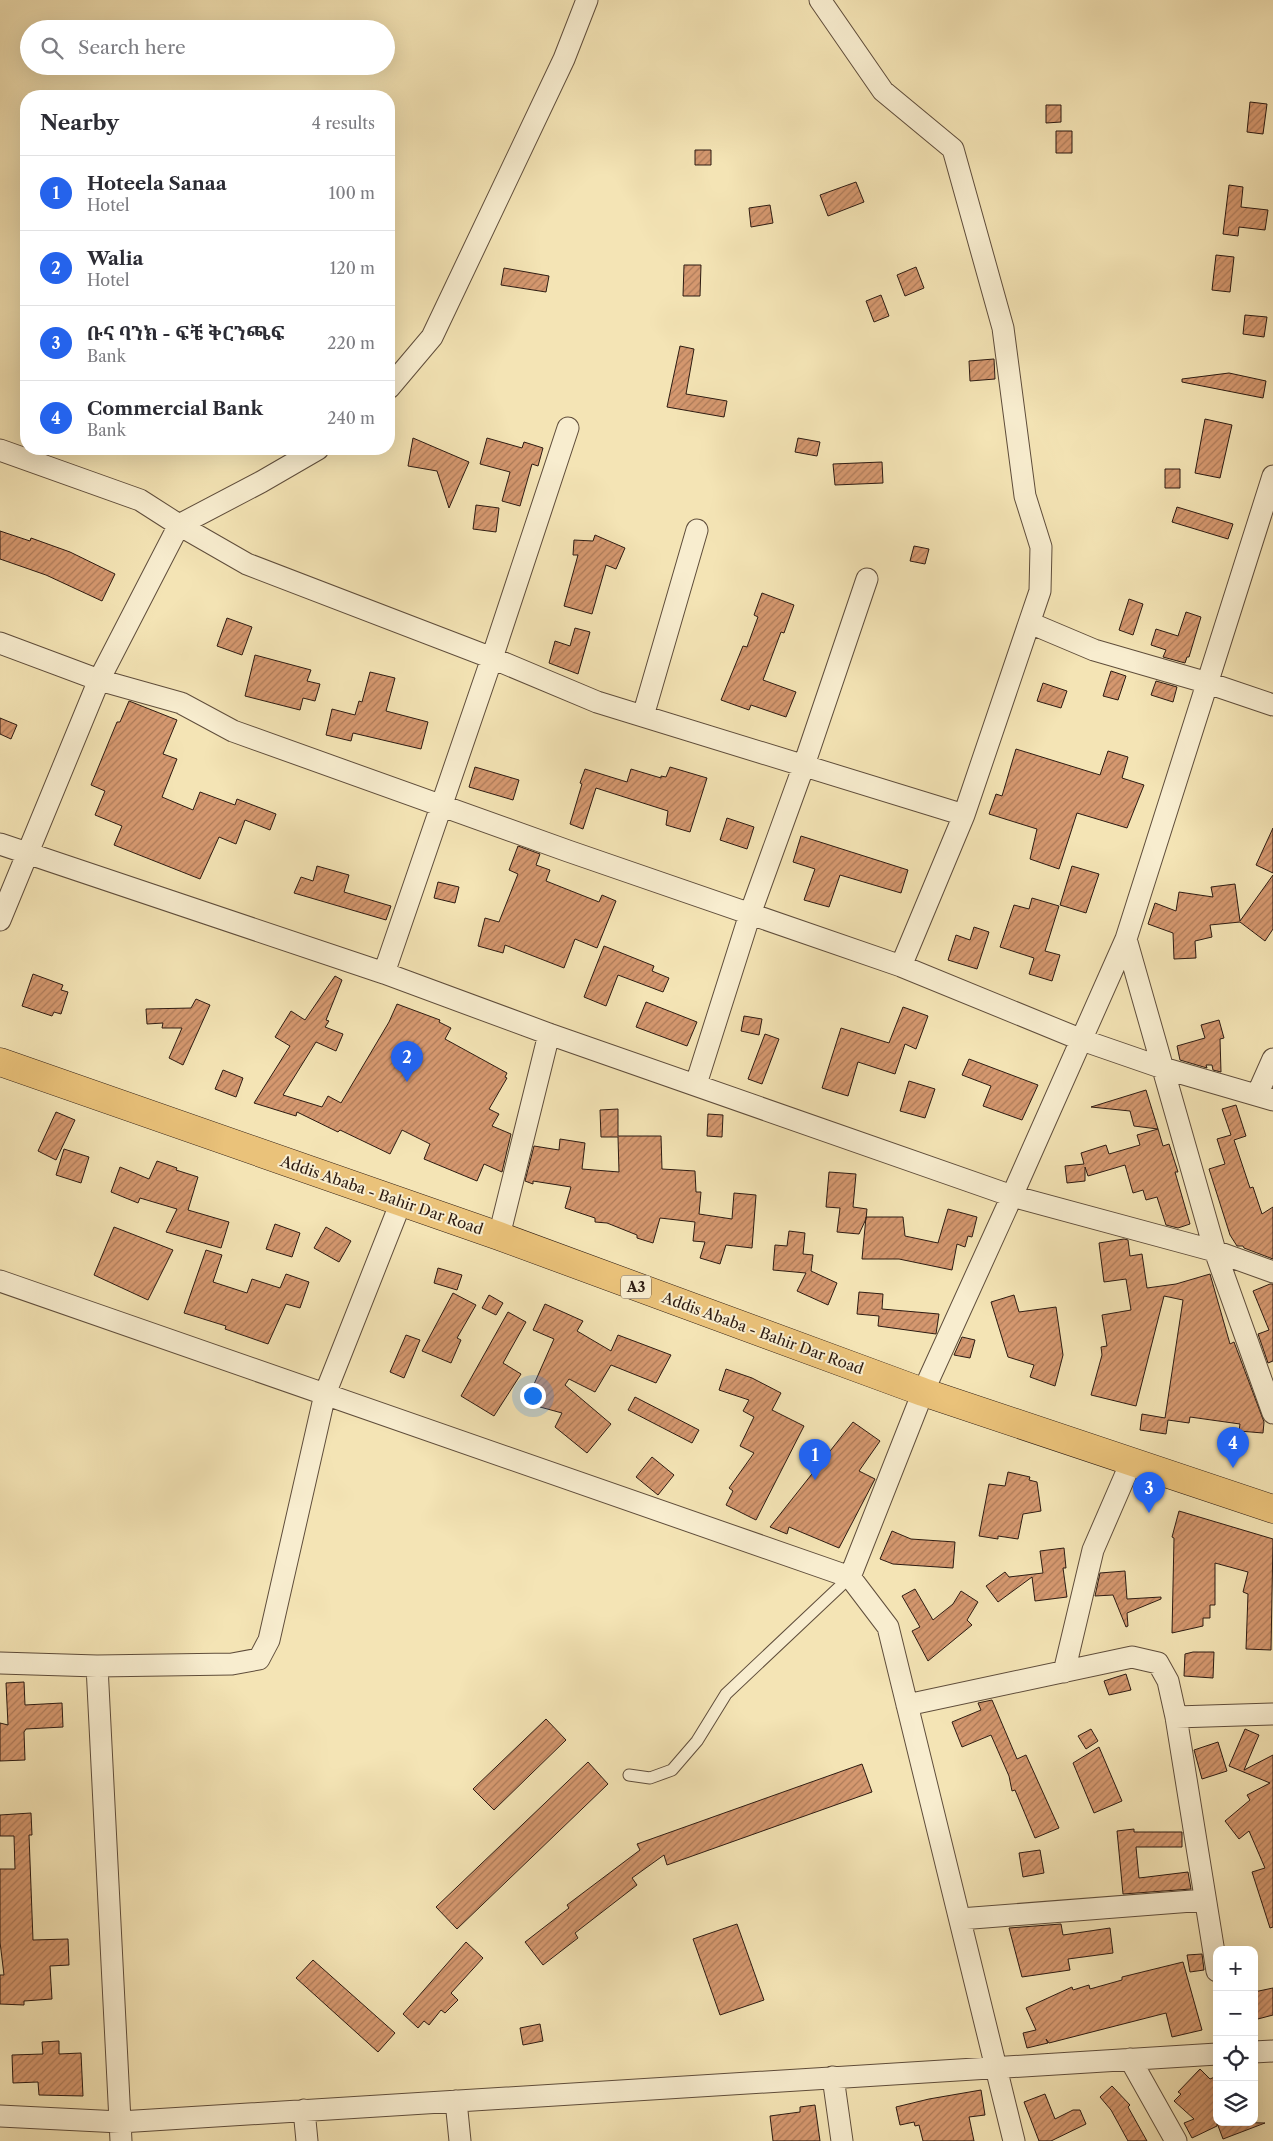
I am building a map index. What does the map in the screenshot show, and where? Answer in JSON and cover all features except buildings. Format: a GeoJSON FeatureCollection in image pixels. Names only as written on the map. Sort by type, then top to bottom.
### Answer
{"type":"FeatureCollection","features":[{"type":"Feature","properties":{"kind":"highway","name":"Addis Ababa - Bahir Dar Road"},"geometry":{"type":"LineString","coordinates":[[0,1062],[499,1236],[923,1392],[1132,1460],[1273,1509]]}},
{"type":"Feature","properties":{"kind":"street"},"geometry":{"type":"LineString","coordinates":[[395,381],[432,337],[564,59],[587,0]]}},
{"type":"Feature","properties":{"kind":"street"},"geometry":{"type":"LineString","coordinates":[[820,0],[884,91],[953,149],[1002,328],[1024,496],[1042,547],[1040,591],[1030,623],[964,815],[901,966]]}},
{"type":"Feature","properties":{"kind":"street"},"geometry":{"type":"LineString","coordinates":[[384,973],[492,658],[568,428]]}},
{"type":"Feature","properties":{"kind":"street"},"geometry":{"type":"LineString","coordinates":[[0,450],[140,500],[247,564],[492,658],[597,702],[804,764],[964,815]]}},
{"type":"Feature","properties":{"kind":"street"},"geometry":{"type":"LineString","coordinates":[[0,920],[99,680],[179,525],[308,455]]}},
{"type":"Feature","properties":{"kind":"street"},"geometry":{"type":"LineString","coordinates":[[850,1577],[923,1392],[1126,939],[1273,476]]}},
{"type":"Feature","properties":{"kind":"street"},"geometry":{"type":"LineString","coordinates":[[643,716],[697,530]]}},
{"type":"Feature","properties":{"kind":"street"},"geometry":{"type":"LineString","coordinates":[[696,1084],[750,914],[804,764],[867,578]]}},
{"type":"Feature","properties":{"kind":"street"},"geometry":{"type":"LineString","coordinates":[[1030,623],[1094,650],[1208,683],[1273,705]]}},
{"type":"Feature","properties":{"kind":"street"},"geometry":{"type":"LineString","coordinates":[[0,643],[99,680],[181,703],[233,731],[441,806],[901,966],[1082,1040],[1163,1068],[1265,1097],[1273,1059]]}},
{"type":"Feature","properties":{"kind":"street"},"geometry":{"type":"LineString","coordinates":[[0,844],[384,973],[549,1034],[1012,1196],[1215,1251],[1273,1272]]}},
{"type":"Feature","properties":{"kind":"street"},"geometry":{"type":"LineString","coordinates":[[1126,939],[1215,1251],[1273,1413]]}},
{"type":"Feature","properties":{"kind":"street"},"geometry":{"type":"LineString","coordinates":[[499,1236],[549,1034]]}},
{"type":"Feature","properties":{"kind":"street"},"geometry":{"type":"LineString","coordinates":[[0,1663],[96,1666],[232,1664],[259,1659],[269,1640],[325,1394],[401,1202]]}},
{"type":"Feature","properties":{"kind":"street"},"geometry":{"type":"LineString","coordinates":[[0,1281],[850,1577],[888,1628],[1014,2141]]}},
{"type":"Feature","properties":{"kind":"street"},"geometry":{"type":"LineString","coordinates":[[1064,1672],[1094,1550],[1132,1460]]}},
{"type":"Feature","properties":{"kind":"street"},"geometry":{"type":"LineString","coordinates":[[907,1705],[1132,1657],[1158,1663],[1168,1681],[1176,1716],[1213,1947]]}},
{"type":"Feature","properties":{"kind":"street"},"geometry":{"type":"LineString","coordinates":[[96,1666],[120,2131]]}},
{"type":"Feature","properties":{"kind":"street"},"geometry":{"type":"LineString","coordinates":[[1176,1716],[1273,1714]]}},
{"type":"Feature","properties":{"kind":"street"},"geometry":{"type":"LineString","coordinates":[[960,1919],[1205,1900]]}},
{"type":"Feature","properties":{"kind":"street"},"geometry":{"type":"LineString","coordinates":[[1258,2052],[1273,2051]]}},
{"type":"Feature","properties":{"kind":"street"},"geometry":{"type":"LineString","coordinates":[[0,2116],[120,2131],[304,2110],[1213,2054]]}},
{"type":"Feature","properties":{"kind":"street"},"geometry":{"type":"LineString","coordinates":[[1130,2059],[1176,2141]]}},
{"type":"Feature","properties":{"kind":"street"},"geometry":{"type":"LineString","coordinates":[[833,2077],[842,2141]]}},
{"type":"Feature","properties":{"kind":"street"},"geometry":{"type":"LineString","coordinates":[[456,2101],[460,2141]]}},
{"type":"Feature","properties":{"kind":"street"},"geometry":{"type":"LineString","coordinates":[[304,2110],[307,2141]]}},
{"type":"Feature","properties":{"kind":"lane"},"geometry":{"type":"LineString","coordinates":[[629,1775],[650,1778],[672,1770],[697,1741],[726,1694],[850,1577]]}},
{"type":"Feature","properties":{"kind":"place","name":"Walia"},"geometry":{"type":"Point","coordinates":[407,1082]}},
{"type":"Feature","properties":{"kind":"place","name":"Commercial Bank"},"geometry":{"type":"Point","coordinates":[1233,1468]}},
{"type":"Feature","properties":{"kind":"place","name":"Hoteela Sanaa"},"geometry":{"type":"Point","coordinates":[815,1480]}},
{"type":"Feature","properties":{"kind":"place","name":"ቡና ባንክ - ፍቼ ቅርንጫፍ"},"geometry":{"type":"Point","coordinates":[1149,1513]}}]}
